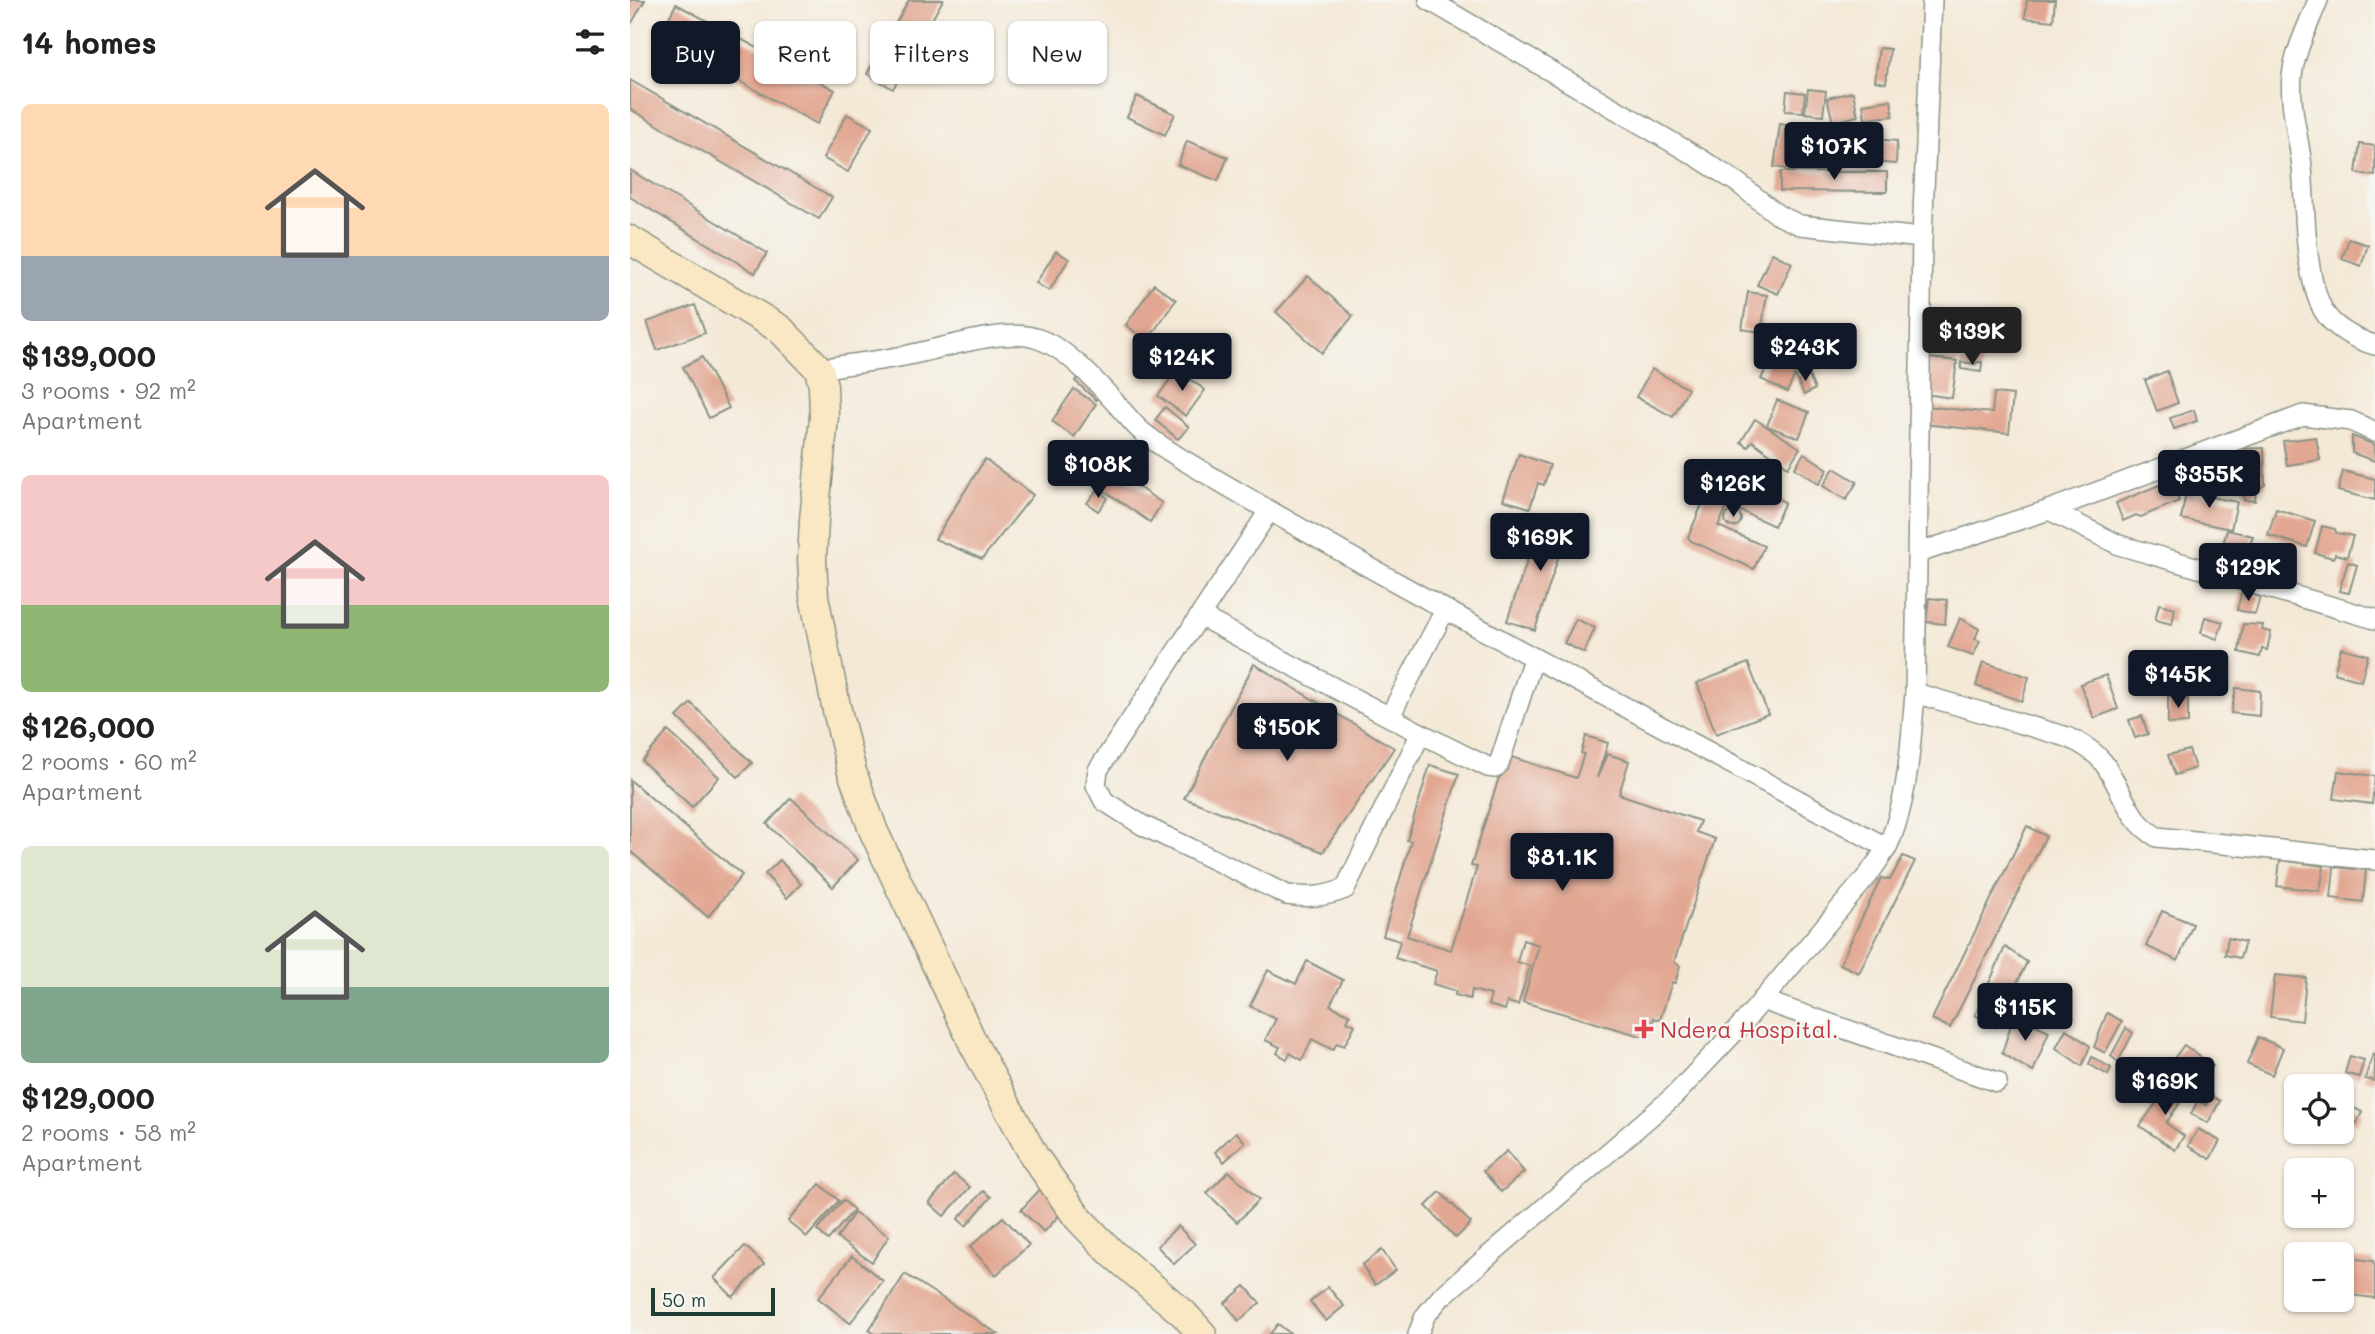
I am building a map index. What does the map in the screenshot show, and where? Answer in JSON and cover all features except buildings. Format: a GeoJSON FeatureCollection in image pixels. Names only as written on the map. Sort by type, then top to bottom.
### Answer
{"type":"FeatureCollection","features":[{"type":"Feature","properties":{"kind":"main road"},"geometry":{"type":"LineString","coordinates":[[630,240],[780,329],[818,369],[823,386],[824,417],[813,547],[814,596],[852,772],[874,832],[974,1045],[1034,1156],[1078,1218],[1112,1253],[1184,1314],[1202,1334]]}},
{"type":"Feature","properties":{"kind":"street"},"geometry":{"type":"LineString","coordinates":[[1429,0],[1699,158],[1738,183],[1778,215],[1800,225],[1922,238]]}},
{"type":"Feature","properties":{"kind":"street"},"geometry":{"type":"LineString","coordinates":[[1418,1334],[1425,1316],[1441,1297],[1674,1096],[1762,1000],[1870,874],[1895,827],[1909,763],[1915,693],[1922,238],[1932,0]]}},
{"type":"Feature","properties":{"kind":"street"},"geometry":{"type":"LineString","coordinates":[[2318,0],[2292,76],[2292,100],[2302,166],[2305,221],[2314,290],[2325,313],[2342,330],[2375,345]]}},
{"type":"Feature","properties":{"kind":"street"},"geometry":{"type":"LineString","coordinates":[[818,369],[905,356],[997,337],[1020,334],[1039,338],[1062,352],[1084,371],[1116,401],[1137,427],[1162,447],[1444,610],[1886,848]]}},
{"type":"Feature","properties":{"kind":"street"},"geometry":{"type":"LineString","coordinates":[[1917,553],[2049,510],[2303,415],[2351,421],[2375,432]]}},
{"type":"Feature","properties":{"kind":"street"},"geometry":{"type":"LineString","coordinates":[[2049,510],[2119,545],[2375,619]]}},
{"type":"Feature","properties":{"kind":"street"},"geometry":{"type":"LineString","coordinates":[[1269,511],[1098,770],[1096,785],[1104,801],[1142,825],[1287,895],[1310,898],[1327,896],[1345,889],[1420,735]]}},
{"type":"Feature","properties":{"kind":"street"},"geometry":{"type":"LineString","coordinates":[[1390,716],[1444,610]]}},
{"type":"Feature","properties":{"kind":"street"},"geometry":{"type":"LineString","coordinates":[[1200,617],[1390,716],[1420,735],[1488,768],[1495,768],[1499,764],[1533,659]]}},
{"type":"Feature","properties":{"kind":"street"},"geometry":{"type":"LineString","coordinates":[[1915,693],[2067,737],[2089,748],[2102,762],[2138,824],[2157,836],[2375,860]]}},
{"type":"Feature","properties":{"kind":"street"},"geometry":{"type":"LineString","coordinates":[[1762,1000],[1997,1082]]}},
{"type":"Feature","properties":{"kind":"place","name":"Ndera Hospital."},"geometry":{"type":"Point","coordinates":[1644,1029]}}]}
